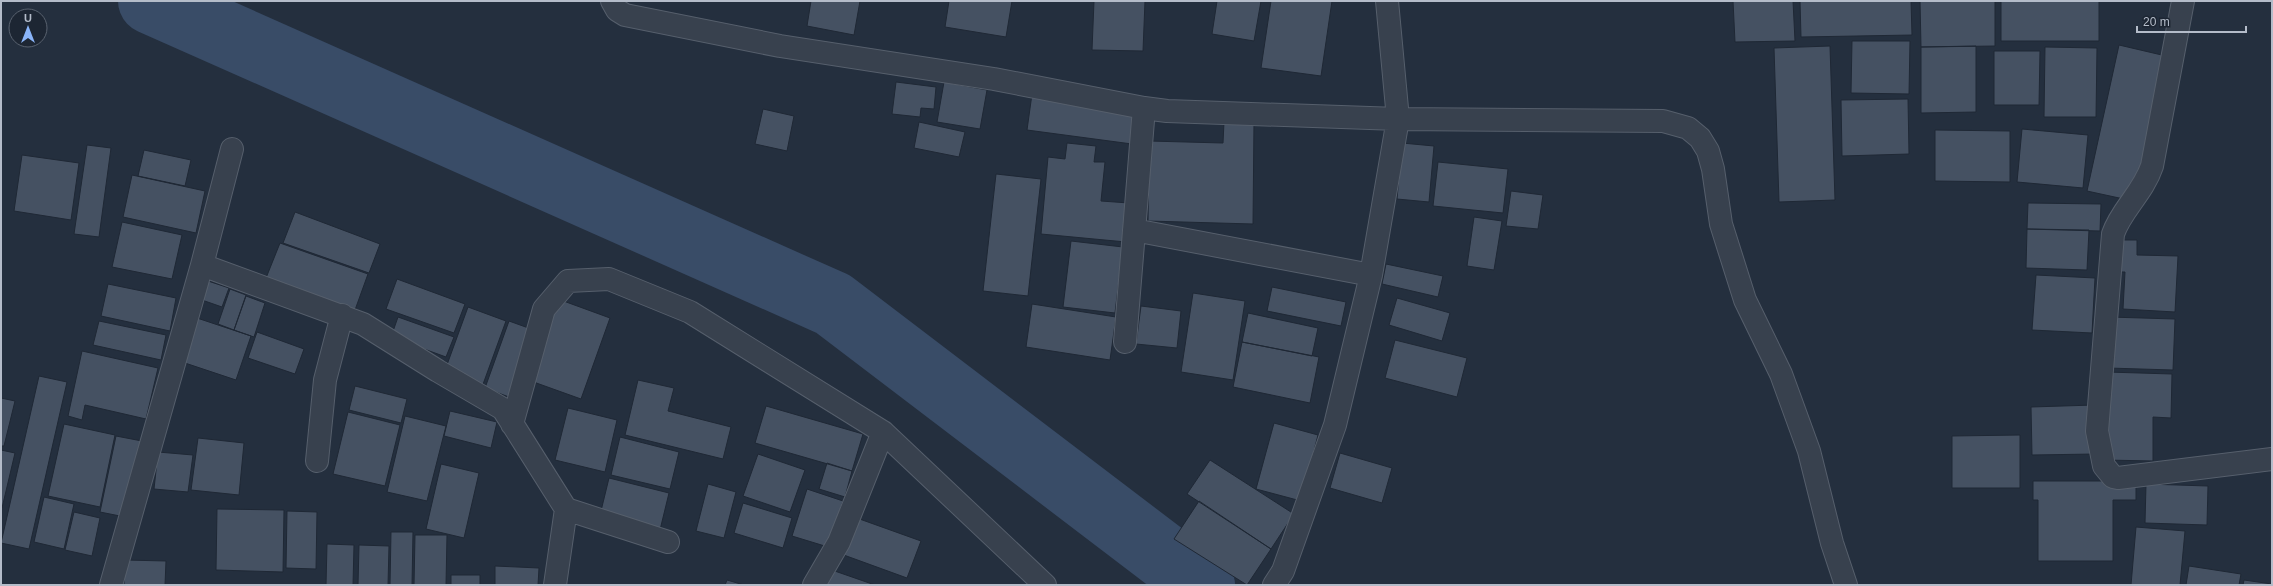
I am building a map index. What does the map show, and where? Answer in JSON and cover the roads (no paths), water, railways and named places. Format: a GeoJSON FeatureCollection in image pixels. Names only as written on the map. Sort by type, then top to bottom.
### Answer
{"type":"FeatureCollection","features":[{"type":"Feature","properties":{"kind":"street"},"geometry":{"type":"LineString","coordinates":[[612,1],[617,10],[625,15],[772,44],[994,79],[1144,108],[1398,119],[1663,121],[1688,128],[1700,138],[1708,151],[1721,224],[1743,292],[1781,374],[1809,451],[1832,543],[1846,585]]}},
{"type":"Feature","properties":{"kind":"street"},"geometry":{"type":"LineString","coordinates":[[1278,578],[1335,425],[1371,275],[1398,119],[1387,1]]}},
{"type":"Feature","properties":{"kind":"street"},"geometry":{"type":"LineString","coordinates":[[2183,1],[2152,166],[2142,190],[2116,226],[2113,234],[2097,431],[2102,459],[2107,472],[2118,478],[2272,459]]}},
{"type":"Feature","properties":{"kind":"street"},"geometry":{"type":"LineString","coordinates":[[1125,342],[1144,108]]}},
{"type":"Feature","properties":{"kind":"street"},"geometry":{"type":"LineString","coordinates":[[111,585],[202,265],[232,149]]}},
{"type":"Feature","properties":{"kind":"street"},"geometry":{"type":"LineString","coordinates":[[1134,230],[1371,275]]}},
{"type":"Feature","properties":{"kind":"street"},"geometry":{"type":"LineString","coordinates":[[202,265],[342,315],[363,324],[438,371],[503,409],[566,509],[668,542]]}},
{"type":"Feature","properties":{"kind":"street"},"geometry":{"type":"LineString","coordinates":[[512,424],[544,308],[568,281],[609,280],[690,312],[883,432],[1045,585]]}},
{"type":"Feature","properties":{"kind":"street"},"geometry":{"type":"LineString","coordinates":[[317,461],[325,380],[342,315]]}},
{"type":"Feature","properties":{"kind":"street"},"geometry":{"type":"LineString","coordinates":[[814,585],[839,542],[883,432]]}},
{"type":"Feature","properties":{"kind":"street"},"geometry":{"type":"LineString","coordinates":[[555,585],[566,509]]}},
{"type":"Feature","properties":{"kind":"waterway"},"geometry":{"type":"LineString","coordinates":[[151,1],[833,304],[1202,585]]}}]}
